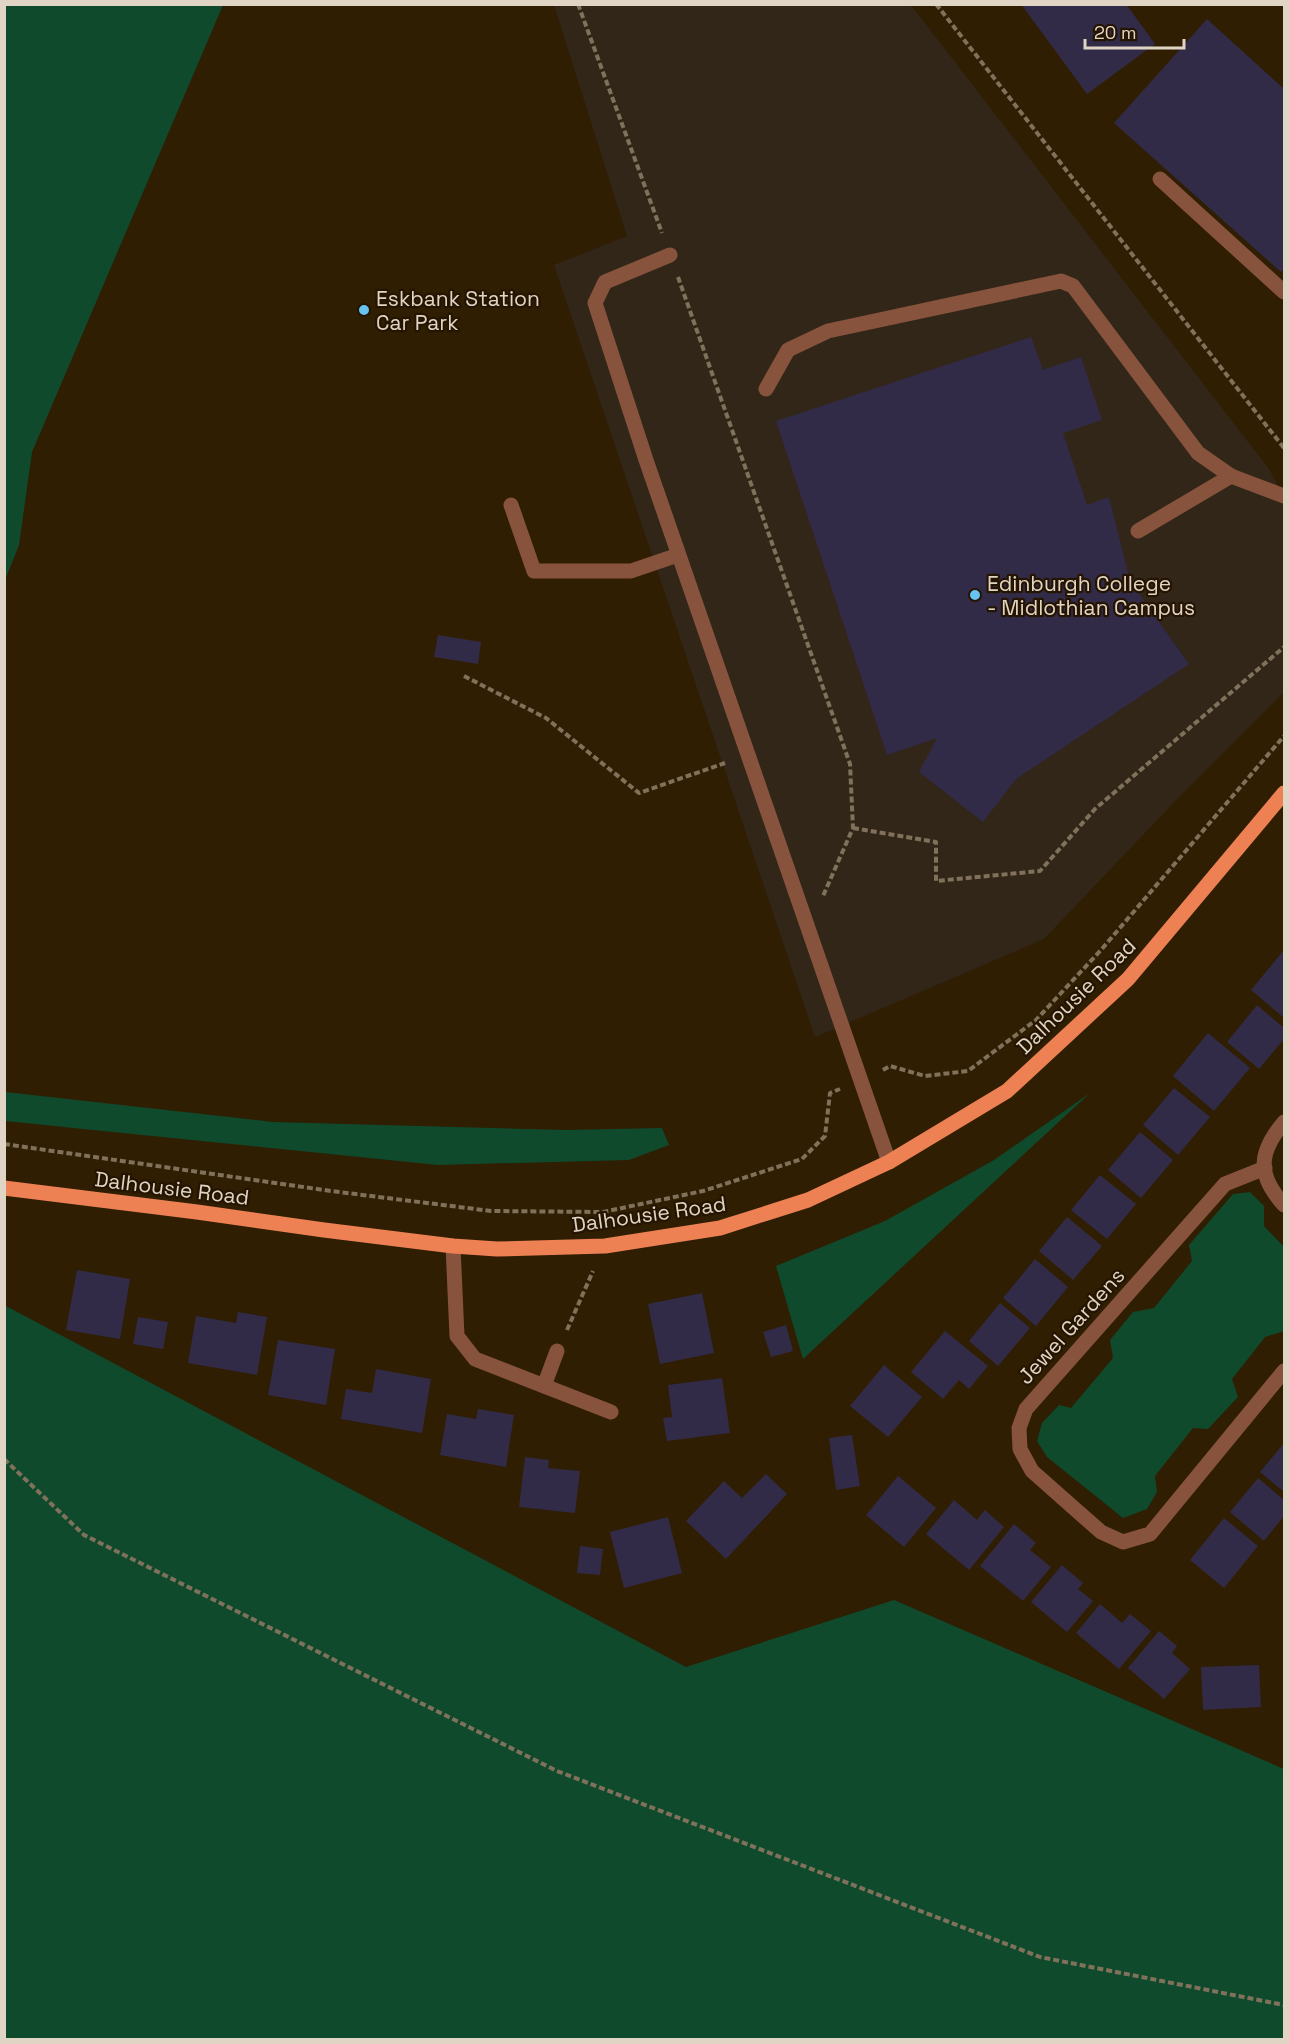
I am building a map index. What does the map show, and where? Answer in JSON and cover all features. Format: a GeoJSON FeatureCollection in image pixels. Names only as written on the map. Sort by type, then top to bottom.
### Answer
{"type":"FeatureCollection","features":[{"type":"Feature","properties":{"kind":"main road","name":"Dalhousie Road"},"geometry":{"type":"LineString","coordinates":[[4,1188],[453,1246],[497,1249],[605,1246],[720,1228],[808,1200],[889,1162],[1007,1091],[1128,979],[1284,793]]}},
{"type":"Feature","properties":{"kind":"street"},"geometry":{"type":"LineString","coordinates":[[1160,179],[1284,292]]}},
{"type":"Feature","properties":{"kind":"street"},"geometry":{"type":"LineString","coordinates":[[670,255],[604,282],[595,303],[678,555],[889,1162]]}},
{"type":"Feature","properties":{"kind":"street"},"geometry":{"type":"LineString","coordinates":[[766,389],[788,350],[828,331],[1061,281],[1073,286],[1198,453],[1231,476],[1284,496]]}},
{"type":"Feature","properties":{"kind":"street"},"geometry":{"type":"LineString","coordinates":[[1138,531],[1231,476]]}},
{"type":"Feature","properties":{"kind":"street"},"geometry":{"type":"LineString","coordinates":[[511,505],[534,571],[630,571],[678,555]]}},
{"type":"Feature","properties":{"kind":"street"},"geometry":{"type":"LineString","coordinates":[[1284,1122],[1264,1152],[1270,1189],[1284,1205]]}},
{"type":"Feature","properties":{"kind":"street","name":"Jewel Gardens"},"geometry":{"type":"LineString","coordinates":[[1265,1168],[1225,1184],[1026,1409],[1019,1428],[1020,1449],[1032,1472],[1101,1532],[1123,1542],[1150,1534],[1284,1371]]}},
{"type":"Feature","properties":{"kind":"street"},"geometry":{"type":"LineString","coordinates":[[453,1246],[457,1335],[475,1359],[611,1412]]}},
{"type":"Feature","properties":{"kind":"street"},"geometry":{"type":"LineString","coordinates":[[544,1386],[557,1351]]}},
{"type":"Feature","properties":{"kind":"path"},"geometry":{"type":"LineString","coordinates":[[578,4],[670,255],[850,764],[853,828],[809,930]]}},
{"type":"Feature","properties":{"kind":"path"},"geometry":{"type":"LineString","coordinates":[[936,4],[1284,448]]}},
{"type":"Feature","properties":{"kind":"path"},"geometry":{"type":"LineString","coordinates":[[853,828],[936,842],[936,881],[1040,871],[1095,809],[1284,647]]}},
{"type":"Feature","properties":{"kind":"path"},"geometry":{"type":"LineString","coordinates":[[464,676],[546,718],[639,793],[748,754]]}},
{"type":"Feature","properties":{"kind":"path"},"geometry":{"type":"LineString","coordinates":[[4,1144],[331,1191],[491,1211],[603,1212],[703,1191],[802,1159],[825,1136],[830,1093],[890,1066],[925,1076],[968,1071],[1036,1020],[1101,950],[1284,736]]}},
{"type":"Feature","properties":{"kind":"path"},"geometry":{"type":"LineString","coordinates":[[557,1351],[605,1246]]}},
{"type":"Feature","properties":{"kind":"path"},"geometry":{"type":"LineString","coordinates":[[4,1459],[84,1534],[557,1771],[1040,1957],[1284,2005]]}},
{"type":"Feature","properties":{"kind":"shaded area","name":"Edinburgh College - Midlothian Campus"},"geometry":{"type":"Polygon","coordinates":[[[554,5],[911,5],[1269,469],[1284,497],[1284,692],[1182,794],[1044,939],[815,1037],[554,265],[627,236],[554,5]]]}},
{"type":"Feature","properties":{"kind":"green space"},"geometry":{"type":"Polygon","coordinates":[[[5,4],[223,5],[32,452],[19,545],[5,580],[5,4]]]}},
{"type":"Feature","properties":{"kind":"green space"},"geometry":{"type":"Polygon","coordinates":[[[5,1092],[273,1122],[566,1130],[662,1128],[669,1145],[629,1160],[438,1165],[5,1121],[5,1092]]]}},
{"type":"Feature","properties":{"kind":"green space"},"geometry":{"type":"Polygon","coordinates":[[[1090,1093],[803,1359],[776,1266],[885,1221],[994,1160],[1090,1093]]]}},
{"type":"Feature","properties":{"kind":"green space"},"geometry":{"type":"Polygon","coordinates":[[[1250,1192],[1264,1206],[1264,1226],[1284,1247],[1284,1331],[1265,1337],[1232,1379],[1238,1397],[1208,1429],[1193,1428],[1155,1476],[1157,1492],[1147,1509],[1123,1518],[1047,1457],[1037,1441],[1042,1423],[1059,1405],[1071,1408],[1113,1358],[1110,1340],[1133,1312],[1154,1308],[1192,1261],[1189,1245],[1233,1194],[1250,1192]]]}},
{"type":"Feature","properties":{"kind":"green space"},"geometry":{"type":"Polygon","coordinates":[[[4,1305],[686,1667],[894,1600],[1284,1769],[1284,2039],[5,2039],[4,1305]]]}},
{"type":"Feature","properties":{"kind":"building"},"geometry":{"type":"Polygon","coordinates":[[[1021,4],[1126,4],[1155,44],[1087,94],[1021,4]]]}},
{"type":"Feature","properties":{"kind":"building"},"geometry":{"type":"Polygon","coordinates":[[[1207,19],[1284,89],[1284,269],[1281,272],[1114,123],[1207,19]]]}},
{"type":"Feature","properties":{"kind":"building"},"geometry":{"type":"Polygon","coordinates":[[[1031,337],[1043,370],[1081,357],[1102,420],[1063,433],[1087,505],[1109,497],[1130,581],[1189,664],[1016,779],[983,822],[919,772],[937,738],[887,755],[776,421],[1031,337]]]}},
{"type":"Feature","properties":{"kind":"building"},"geometry":{"type":"Polygon","coordinates":[[[438,635],[481,642],[478,664],[434,657],[438,635]]]}},
{"type":"Feature","properties":{"kind":"building"},"geometry":{"type":"Polygon","coordinates":[[[1284,950],[1284,1018],[1251,990],[1284,950]]]}},
{"type":"Feature","properties":{"kind":"building"},"geometry":{"type":"Polygon","coordinates":[[[1257,1005],[1284,1028],[1284,1039],[1259,1069],[1227,1042],[1257,1005]]]}},
{"type":"Feature","properties":{"kind":"building"},"geometry":{"type":"Polygon","coordinates":[[[1208,1033],[1250,1068],[1214,1111],[1173,1076],[1208,1033]]]}},
{"type":"Feature","properties":{"kind":"building"},"geometry":{"type":"Polygon","coordinates":[[[1174,1088],[1210,1117],[1178,1155],[1143,1125],[1174,1088]]]}},
{"type":"Feature","properties":{"kind":"building"},"geometry":{"type":"Polygon","coordinates":[[[1140,1132],[1173,1160],[1141,1198],[1108,1170],[1140,1132]]]}},
{"type":"Feature","properties":{"kind":"building"},"geometry":{"type":"Polygon","coordinates":[[[1100,1175],[1136,1204],[1107,1239],[1071,1210],[1100,1175]]]}},
{"type":"Feature","properties":{"kind":"building"},"geometry":{"type":"Polygon","coordinates":[[[1067,1217],[1102,1246],[1073,1280],[1039,1251],[1067,1217]]]}},
{"type":"Feature","properties":{"kind":"building"},"geometry":{"type":"Polygon","coordinates":[[[1035,1259],[1068,1287],[1036,1326],[1003,1298],[1035,1259]]]}},
{"type":"Feature","properties":{"kind":"building"},"geometry":{"type":"Polygon","coordinates":[[[77,1270],[130,1279],[120,1339],[66,1330],[77,1270]]]}},
{"type":"Feature","properties":{"kind":"building"},"geometry":{"type":"Polygon","coordinates":[[[702,1293],[714,1353],[660,1364],[648,1304],[702,1293]]]}},
{"type":"Feature","properties":{"kind":"building"},"geometry":{"type":"Polygon","coordinates":[[[1000,1303],[1030,1328],[998,1366],[969,1341],[1000,1303]]]}},
{"type":"Feature","properties":{"kind":"building"},"geometry":{"type":"Polygon","coordinates":[[[238,1312],[267,1317],[257,1375],[188,1363],[196,1316],[236,1323],[238,1312]]]}},
{"type":"Feature","properties":{"kind":"building"},"geometry":{"type":"Polygon","coordinates":[[[138,1317],[168,1322],[163,1349],[133,1344],[138,1317]]]}},
{"type":"Feature","properties":{"kind":"building"},"geometry":{"type":"Polygon","coordinates":[[[786,1325],[793,1351],[771,1357],[763,1332],[786,1325]]]}},
{"type":"Feature","properties":{"kind":"building"},"geometry":{"type":"Polygon","coordinates":[[[945,1331],[988,1366],[969,1389],[959,1380],[943,1399],[911,1372],[945,1331]]]}},
{"type":"Feature","properties":{"kind":"building"},"geometry":{"type":"Polygon","coordinates":[[[278,1340],[335,1349],[326,1405],[268,1395],[278,1340]]]}},
{"type":"Feature","properties":{"kind":"building"},"geometry":{"type":"Polygon","coordinates":[[[884,1365],[922,1397],[888,1437],[850,1406],[884,1365]]]}},
{"type":"Feature","properties":{"kind":"building"},"geometry":{"type":"Polygon","coordinates":[[[376,1369],[431,1379],[422,1433],[341,1419],[346,1389],[372,1393],[376,1369]]]}},
{"type":"Feature","properties":{"kind":"building"},"geometry":{"type":"Polygon","coordinates":[[[722,1378],[730,1433],[667,1441],[663,1418],[672,1417],[668,1385],[722,1378]]]}},
{"type":"Feature","properties":{"kind":"building"},"geometry":{"type":"Polygon","coordinates":[[[478,1409],[514,1415],[506,1467],[440,1455],[447,1414],[476,1419],[478,1409]]]}},
{"type":"Feature","properties":{"kind":"building"},"geometry":{"type":"Polygon","coordinates":[[[852,1435],[860,1486],[836,1490],[829,1438],[852,1435]]]}},
{"type":"Feature","properties":{"kind":"building"},"geometry":{"type":"Polygon","coordinates":[[[1284,1443],[1284,1492],[1260,1472],[1284,1443]]]}},
{"type":"Feature","properties":{"kind":"building"},"geometry":{"type":"Polygon","coordinates":[[[525,1457],[549,1460],[548,1468],[580,1471],[575,1513],[519,1507],[525,1457]]]}},
{"type":"Feature","properties":{"kind":"building"},"geometry":{"type":"Polygon","coordinates":[[[766,1474],[787,1494],[726,1559],[686,1521],[724,1481],[742,1498],[766,1474]]]}},
{"type":"Feature","properties":{"kind":"building"},"geometry":{"type":"Polygon","coordinates":[[[898,1476],[936,1508],[904,1547],[866,1515],[898,1476]]]}},
{"type":"Feature","properties":{"kind":"building"},"geometry":{"type":"Polygon","coordinates":[[[1258,1478],[1284,1500],[1284,1516],[1264,1541],[1230,1512],[1258,1478]]]}},
{"type":"Feature","properties":{"kind":"building"},"geometry":{"type":"Polygon","coordinates":[[[954,1500],[977,1520],[985,1510],[1004,1527],[969,1570],[926,1534],[954,1500]]]}},
{"type":"Feature","properties":{"kind":"building"},"geometry":{"type":"Polygon","coordinates":[[[668,1517],[682,1573],[624,1588],[610,1532],[668,1517]]]}},
{"type":"Feature","properties":{"kind":"building"},"geometry":{"type":"Polygon","coordinates":[[[1224,1518],[1258,1546],[1224,1588],[1190,1560],[1224,1518]]]}},
{"type":"Feature","properties":{"kind":"building"},"geometry":{"type":"Polygon","coordinates":[[[1014,1524],[1036,1543],[1030,1550],[1051,1567],[1023,1601],[980,1566],[1014,1524]]]}},
{"type":"Feature","properties":{"kind":"building"},"geometry":{"type":"Polygon","coordinates":[[[580,1546],[603,1549],[600,1575],[577,1573],[580,1546]]]}},
{"type":"Feature","properties":{"kind":"building"},"geometry":{"type":"Polygon","coordinates":[[[1062,1565],[1083,1583],[1078,1589],[1093,1601],[1067,1632],[1031,1602],[1062,1565]]]}},
{"type":"Feature","properties":{"kind":"building"},"geometry":{"type":"Polygon","coordinates":[[[1100,1604],[1122,1623],[1130,1614],[1151,1631],[1119,1669],[1076,1633],[1100,1604]]]}},
{"type":"Feature","properties":{"kind":"building"},"geometry":{"type":"Polygon","coordinates":[[[1159,1631],[1177,1646],[1172,1653],[1190,1669],[1164,1699],[1128,1668],[1159,1631]]]}},
{"type":"Feature","properties":{"kind":"building"},"geometry":{"type":"Polygon","coordinates":[[[1259,1665],[1261,1707],[1203,1710],[1201,1667],[1259,1665]]]}},
{"type":"Feature","properties":{"kind":"place","name":"Eskbank Station Car Park"},"geometry":{"type":"Point","coordinates":[364,310]}},
{"type":"Feature","properties":{"kind":"place","name":"Edinburgh College - Midlothian Campus"},"geometry":{"type":"Point","coordinates":[975,595]}}]}
